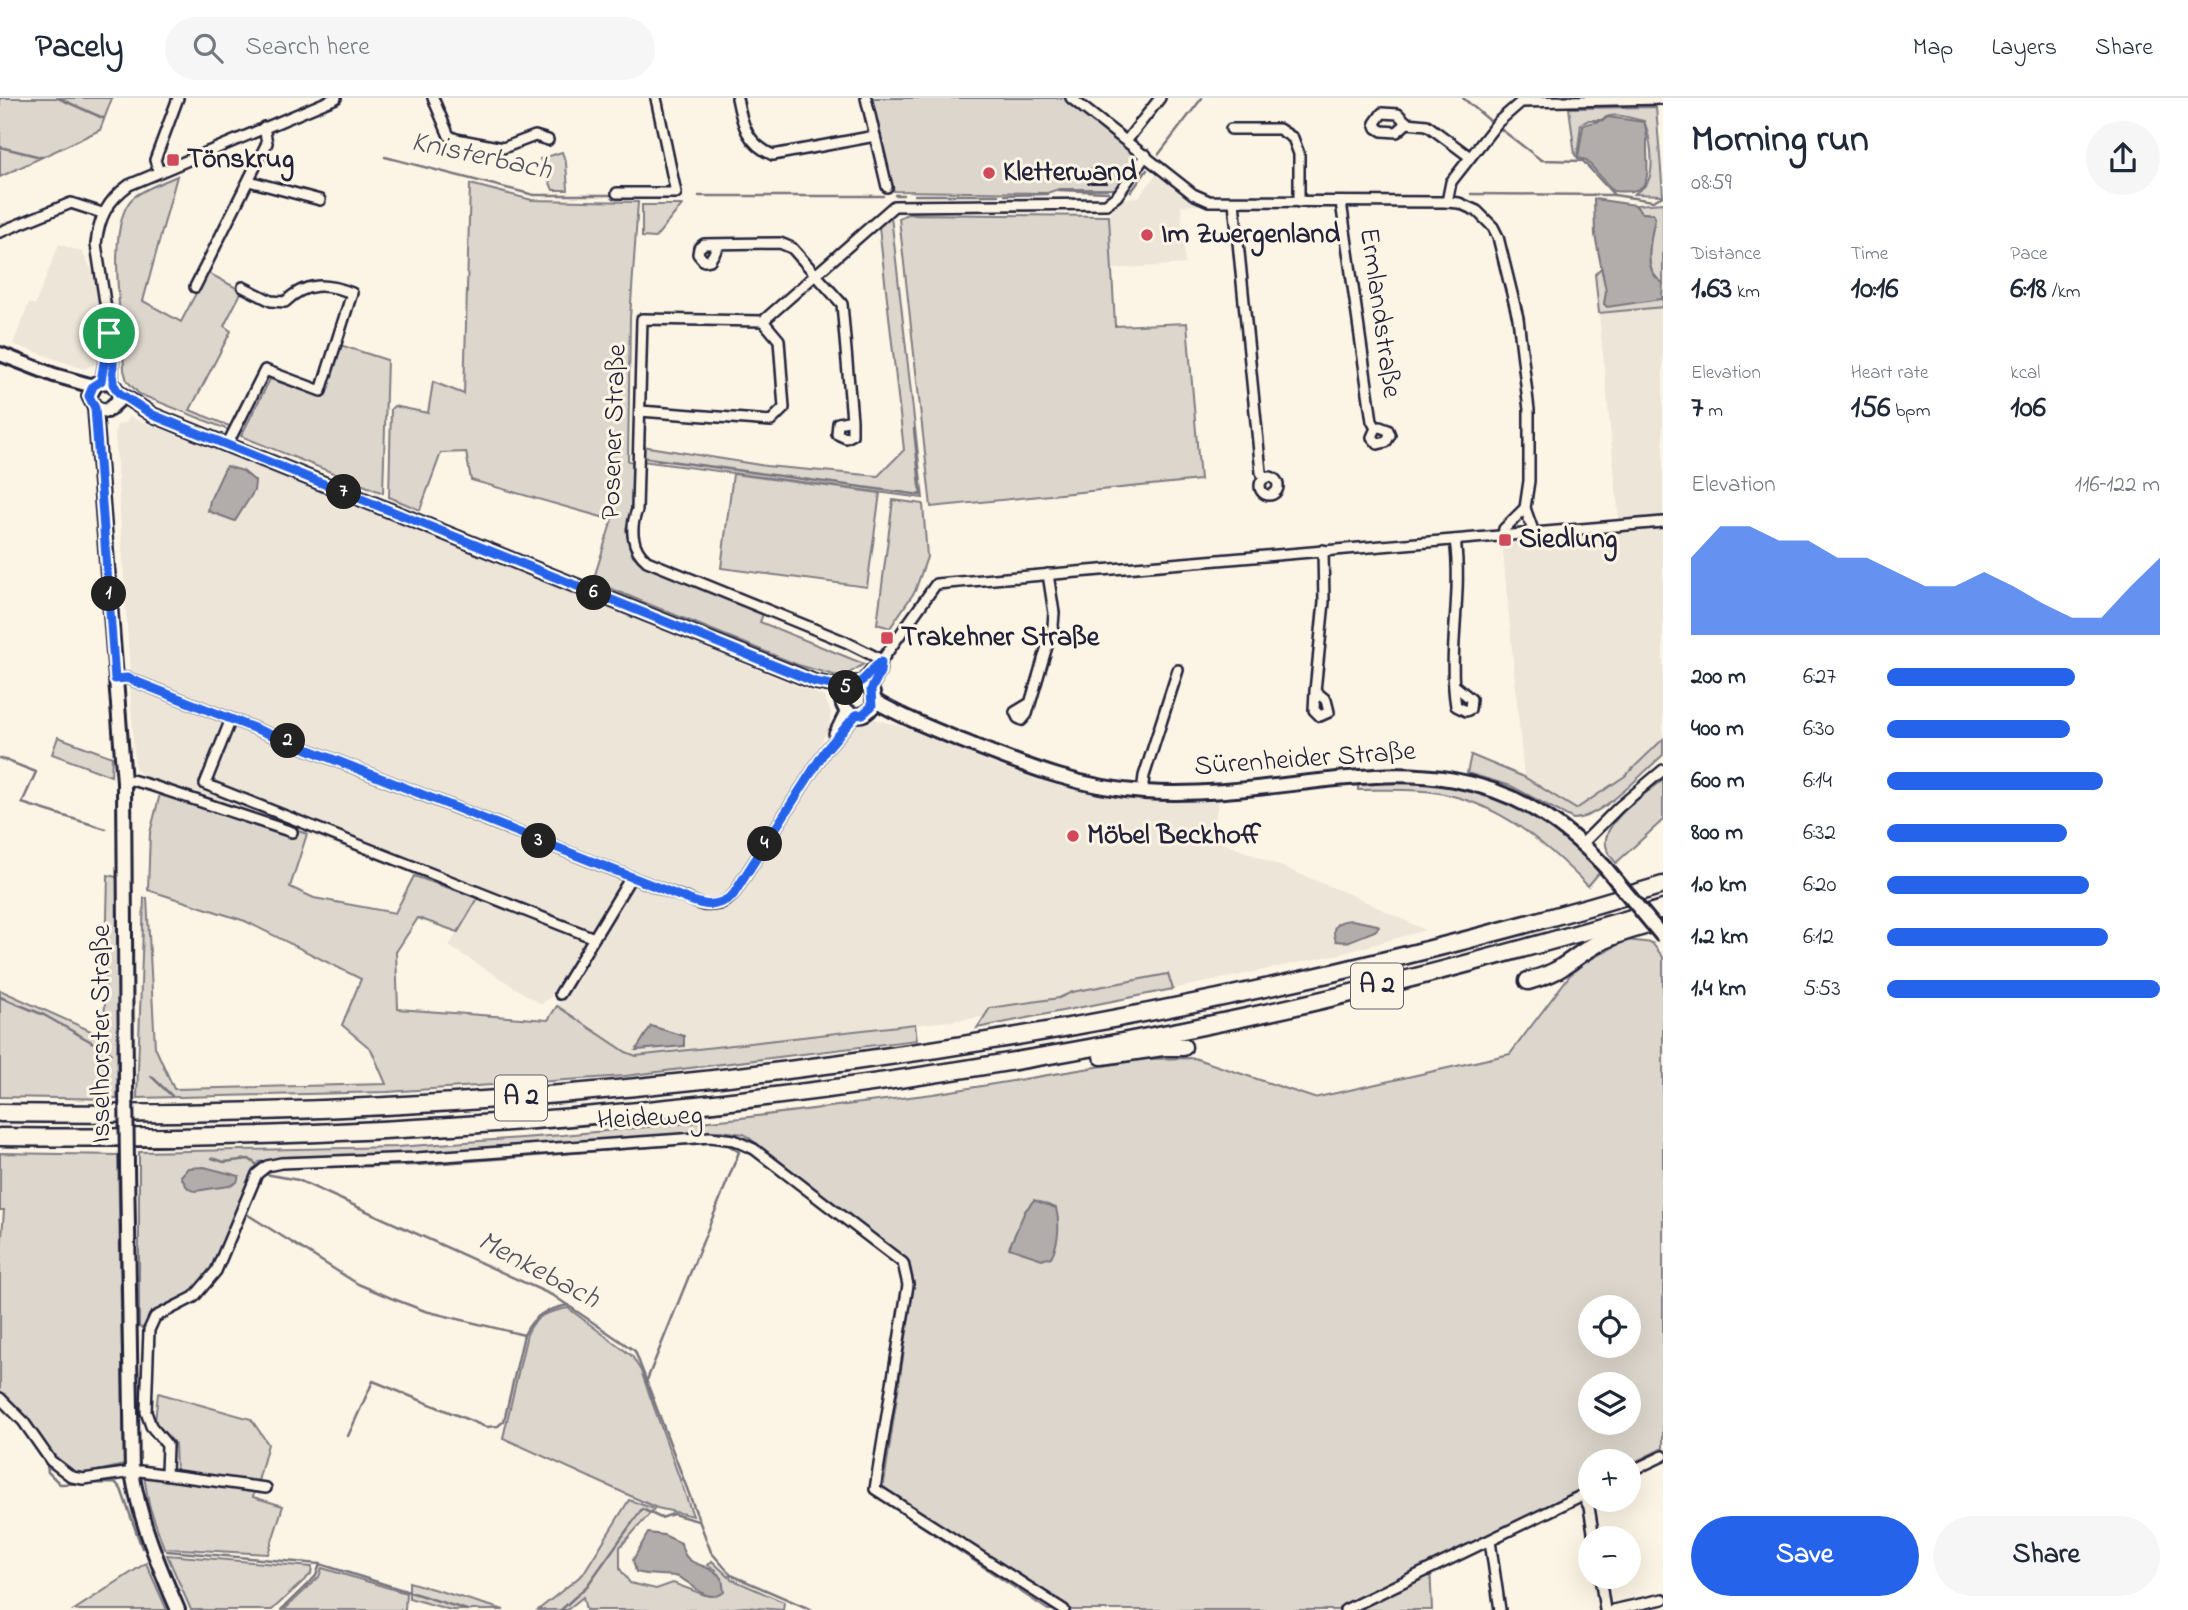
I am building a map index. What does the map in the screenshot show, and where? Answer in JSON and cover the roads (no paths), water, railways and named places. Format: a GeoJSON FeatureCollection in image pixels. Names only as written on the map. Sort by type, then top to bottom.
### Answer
{"type":"FeatureCollection","features":[{"type":"Feature","properties":{"kind":"highway"},"geometry":{"type":"LineString","coordinates":[[1590,906],[1602,892],[1663,873]]}},
{"type":"Feature","properties":{"kind":"highway","name":"A 2"},"geometry":{"type":"LineString","coordinates":[[0,1113],[235,1113],[393,1107],[640,1088],[832,1065],[1038,1034],[1214,999],[1390,960],[1663,885]]}},
{"type":"Feature","properties":{"kind":"highway","name":"A 2"},"geometry":{"type":"LineString","coordinates":[[0,1137],[237,1137],[398,1130],[564,1119],[868,1084],[1088,1048],[1238,1019],[1391,983],[1663,909]]}},
{"type":"Feature","properties":{"kind":"highway"},"geometry":{"type":"LineString","coordinates":[[1528,981],[1558,972],[1590,947],[1612,936],[1663,920]]}},
{"type":"Feature","properties":{"kind":"highway"},"geometry":{"type":"LineString","coordinates":[[1088,1048],[1103,1056],[1140,1049],[1183,1047]]}},
{"type":"Feature","properties":{"kind":"main road","name":"Sürenheider Straße"},"geometry":{"type":"LineString","coordinates":[[0,354],[858,700],[1064,780],[1142,792],[1175,793],[1420,774],[1469,783],[1507,795],[1543,813],[1582,844],[1605,867],[1663,937]]}},
{"type":"Feature","properties":{"kind":"main road","name":"Isselhorster Straße"},"geometry":{"type":"LineString","coordinates":[[104,396],[98,450],[124,782],[132,1472],[138,1509],[178,1610]]}},
{"type":"Feature","properties":{"kind":"street"},"geometry":{"type":"LineString","coordinates":[[159,172],[155,160],[178,98]]}},
{"type":"Feature","properties":{"kind":"street"},"geometry":{"type":"LineString","coordinates":[[104,396],[113,354],[96,244],[103,213],[109,201],[129,184],[336,98]]}},
{"type":"Feature","properties":{"kind":"street"},"geometry":{"type":"LineString","coordinates":[[433,98],[450,136],[456,139],[503,148],[535,136],[548,140]]}},
{"type":"Feature","properties":{"kind":"street"},"geometry":{"type":"LineString","coordinates":[[617,193],[676,193],[656,98]]}},
{"type":"Feature","properties":{"kind":"street"},"geometry":{"type":"LineString","coordinates":[[737,98],[749,139],[758,149],[773,155],[875,136]]}},
{"type":"Feature","properties":{"kind":"street"},"geometry":{"type":"LineString","coordinates":[[866,98],[887,187]]}},
{"type":"Feature","properties":{"kind":"street"},"geometry":{"type":"LineString","coordinates":[[1071,98],[1199,197],[1209,201],[1447,202],[1467,206],[1487,219],[1498,237],[1518,318],[1525,366],[1529,462],[1525,508],[1534,533]]}},
{"type":"Feature","properties":{"kind":"street"},"geometry":{"type":"LineString","coordinates":[[1127,140],[1160,98]]}},
{"type":"Feature","properties":{"kind":"street"},"geometry":{"type":"LineString","coordinates":[[1447,202],[1451,182],[1498,122],[1519,100],[1663,99]]}},
{"type":"Feature","properties":{"kind":"street"},"geometry":{"type":"LineString","coordinates":[[1407,123],[1427,125],[1471,157]]}},
{"type":"Feature","properties":{"kind":"street"},"geometry":{"type":"LineString","coordinates":[[195,288],[267,143],[264,127]]}},
{"type":"Feature","properties":{"kind":"street"},"geometry":{"type":"LineString","coordinates":[[1231,129],[1279,129],[1293,138],[1298,146],[1299,202]]}},
{"type":"Feature","properties":{"kind":"street"},"geometry":{"type":"LineString","coordinates":[[640,411],[757,421],[771,421],[778,417],[784,408],[779,341],[763,321],[894,206],[1106,204],[1117,196],[1146,155]]}},
{"type":"Feature","properties":{"kind":"street"},"geometry":{"type":"LineString","coordinates":[[249,181],[320,200]]}},
{"type":"Feature","properties":{"kind":"street"},"geometry":{"type":"LineString","coordinates":[[1234,202],[1255,387],[1261,472],[1264,478]]}},
{"type":"Feature","properties":{"kind":"street","name":"Ermlandstraße"},"geometry":{"type":"LineString","coordinates":[[1341,202],[1372,421],[1376,428]]}},
{"type":"Feature","properties":{"kind":"street"},"geometry":{"type":"LineString","coordinates":[[0,232],[71,204],[103,213]]}},
{"type":"Feature","properties":{"kind":"street"},"geometry":{"type":"LineString","coordinates":[[720,244],[780,243],[792,248],[842,303],[852,420]]}},
{"type":"Feature","properties":{"kind":"street"},"geometry":{"type":"LineString","coordinates":[[227,445],[265,370],[321,391],[352,293],[336,287],[299,288],[285,302],[271,301],[243,287]]}},
{"type":"Feature","properties":{"kind":"street","name":"Posener Straße"},"geometry":{"type":"LineString","coordinates":[[763,321],[642,319],[637,510],[632,528],[638,553],[647,561],[846,642],[882,661]]}},
{"type":"Feature","properties":{"kind":"street"},"geometry":{"type":"LineString","coordinates":[[1503,535],[1504,529],[1525,508]]}},
{"type":"Feature","properties":{"kind":"street"},"geometry":{"type":"LineString","coordinates":[[115,679],[127,678],[703,905],[724,902],[733,895],[858,700],[872,668],[882,661],[936,584],[1663,522]]}},
{"type":"Feature","properties":{"kind":"street"},"geometry":{"type":"LineString","coordinates":[[1455,540],[1458,562],[1455,686]]}},
{"type":"Feature","properties":{"kind":"street"},"geometry":{"type":"LineString","coordinates":[[1315,691],[1324,603],[1323,550]]}},
{"type":"Feature","properties":{"kind":"street"},"geometry":{"type":"LineString","coordinates":[[1030,703],[1053,626],[1054,613],[1048,574]]}},
{"type":"Feature","properties":{"kind":"street"},"geometry":{"type":"LineString","coordinates":[[1142,792],[1178,670]]}},
{"type":"Feature","properties":{"kind":"street"},"geometry":{"type":"LineString","coordinates":[[231,719],[205,784],[594,937]]}},
{"type":"Feature","properties":{"kind":"street"},"geometry":{"type":"LineString","coordinates":[[1582,844],[1619,807],[1663,770]]}},
{"type":"Feature","properties":{"kind":"street"},"geometry":{"type":"LineString","coordinates":[[124,782],[132,780],[153,786],[292,832]]}},
{"type":"Feature","properties":{"kind":"street"},"geometry":{"type":"LineString","coordinates":[[560,994],[631,877]]}},
{"type":"Feature","properties":{"kind":"street","name":"Heideweg"},"geometry":{"type":"LineString","coordinates":[[166,1473],[167,1445],[151,1426],[146,1412],[149,1330],[155,1317],[194,1297],[216,1271],[257,1174],[267,1166],[710,1137],[734,1140],[754,1149],[903,1263],[908,1285],[875,1489],[1064,1610]]}},
{"type":"Feature","properties":{"kind":"street"},"geometry":{"type":"LineString","coordinates":[[0,1398],[23,1421],[51,1461],[72,1477],[83,1479],[132,1472],[166,1473],[265,1488]]}},
{"type":"Feature","properties":{"kind":"street"},"geometry":{"type":"LineString","coordinates":[[1641,1467],[1662,1457]]}},
{"type":"Feature","properties":{"kind":"street"},"geometry":{"type":"LineString","coordinates":[[1345,1610],[1578,1497]]}},
{"type":"Feature","properties":{"kind":"street"},"geometry":{"type":"LineString","coordinates":[[1490,1541],[1500,1610]]}},
{"type":"Feature","properties":{"kind":"street"},"geometry":{"type":"LineString","coordinates":[[1602,1589],[1605,1610]]}},
{"type":"Feature","properties":{"kind":"street"},"geometry":{"type":"LineString","coordinates":[[1612,1610],[1663,1599]]}},
{"type":"Feature","properties":{"kind":"waterway"},"geometry":{"type":"LineString","coordinates":[[58,98],[103,118]]}},
{"type":"Feature","properties":{"kind":"waterway","name":"Knisterbach"},"geometry":{"type":"LineString","coordinates":[[1159,154],[1202,98]]}},
{"type":"Feature","properties":{"kind":"waterway","name":"Knisterbach"},"geometry":{"type":"LineString","coordinates":[[1463,98],[1489,120]]}},
{"type":"Feature","properties":{"kind":"waterway","name":"Knisterbach"},"geometry":{"type":"LineString","coordinates":[[1502,130],[1541,160],[1583,161],[1614,195],[1653,201],[1663,196]]}},
{"type":"Feature","properties":{"kind":"waterway"},"geometry":{"type":"LineString","coordinates":[[0,147],[41,157]]}},
{"type":"Feature","properties":{"kind":"waterway","name":"Knisterbach"},"geometry":{"type":"LineString","coordinates":[[385,157],[534,195],[612,195]]}},
{"type":"Feature","properties":{"kind":"waterway","name":"Knisterbach"},"geometry":{"type":"LineString","coordinates":[[1131,192],[1147,170]]}},
{"type":"Feature","properties":{"kind":"waterway","name":"Knisterbach"},"geometry":{"type":"LineString","coordinates":[[1059,190],[1108,192]]}},
{"type":"Feature","properties":{"kind":"waterway","name":"Knisterbach"},"geometry":{"type":"LineString","coordinates":[[1005,195],[1047,194]]}},
{"type":"Feature","properties":{"kind":"waterway"},"geometry":{"type":"LineString","coordinates":[[1471,194],[1614,195]]}},
{"type":"Feature","properties":{"kind":"waterway","name":"Knisterbach"},"geometry":{"type":"LineString","coordinates":[[895,195],[903,195]]}},
{"type":"Feature","properties":{"kind":"waterway","name":"Knisterbach"},"geometry":{"type":"LineString","coordinates":[[915,195],[998,195]]}},
{"type":"Feature","properties":{"kind":"waterway","name":"Knisterbach"},"geometry":{"type":"LineString","coordinates":[[699,196],[883,196]]}},
{"type":"Feature","properties":{"kind":"waterway"},"geometry":{"type":"LineString","coordinates":[[647,458],[921,495],[914,429]]}},
{"type":"Feature","properties":{"kind":"waterway"},"geometry":{"type":"LineString","coordinates":[[0,758],[36,772],[22,803],[106,829]]}},
{"type":"Feature","properties":{"kind":"waterway","name":"Menkebach"},"geometry":{"type":"LineString","coordinates":[[0,997],[44,1015],[111,1053]]}},
{"type":"Feature","properties":{"kind":"waterway","name":"Menkebach"},"geometry":{"type":"LineString","coordinates":[[151,1076],[172,1096]]}},
{"type":"Feature","properties":{"kind":"waterway"},"geometry":{"type":"LineString","coordinates":[[330,1167],[416,1165],[715,1142],[727,1144],[739,1152],[647,1380]]}},
{"type":"Feature","properties":{"kind":"waterway","name":"Menkebach"},"geometry":{"type":"LineString","coordinates":[[212,1158],[224,1162],[249,1159],[256,1164]]}},
{"type":"Feature","properties":{"kind":"waterway","name":"Menkebach"},"geometry":{"type":"LineString","coordinates":[[265,1174],[298,1180],[554,1296],[635,1351],[711,1552],[731,1575],[812,1610]]}},
{"type":"Feature","properties":{"kind":"waterway"},"geometry":{"type":"LineString","coordinates":[[245,1213],[358,1284],[425,1311],[524,1335],[532,1322],[542,1314],[568,1305]]}},
{"type":"Feature","properties":{"kind":"waterway"},"geometry":{"type":"LineString","coordinates":[[348,1436],[373,1381],[486,1427],[498,1426],[504,1421],[524,1335]]}},
{"type":"Feature","properties":{"kind":"waterway"},"geometry":{"type":"LineString","coordinates":[[0,1404],[8,1412]]}},
{"type":"Feature","properties":{"kind":"waterway"},"geometry":{"type":"LineString","coordinates":[[20,1425],[47,1465],[48,1472],[60,1484],[116,1483],[121,1489],[142,1548]]}},
{"type":"Feature","properties":{"kind":"waterway"},"geometry":{"type":"LineString","coordinates":[[561,1610],[587,1586],[642,1509],[661,1518],[673,1514],[698,1521]]}},
{"type":"Feature","properties":{"kind":"waterway"},"geometry":{"type":"LineString","coordinates":[[167,1551],[320,1564],[467,1610]]}},
{"type":"Feature","properties":{"kind":"waterway"},"geometry":{"type":"LineString","coordinates":[[281,1610],[316,1576],[320,1564]]}},
{"type":"Feature","properties":{"kind":"place","name":"Tönskrug"},"geometry":{"type":"Point","coordinates":[173,160]}},
{"type":"Feature","properties":{"kind":"place","name":"Kletterwand"},"geometry":{"type":"Point","coordinates":[989,173]}},
{"type":"Feature","properties":{"kind":"place","name":"Im Zwergenland"},"geometry":{"type":"Point","coordinates":[1147,235]}},
{"type":"Feature","properties":{"kind":"place","name":"Siedlung"},"geometry":{"type":"Point","coordinates":[1505,540]}},
{"type":"Feature","properties":{"kind":"place","name":"Trakehner Straße"},"geometry":{"type":"Point","coordinates":[887,638]}},
{"type":"Feature","properties":{"kind":"place","name":"Möbel Beckhoff"},"geometry":{"type":"Point","coordinates":[1073,836]}}]}
